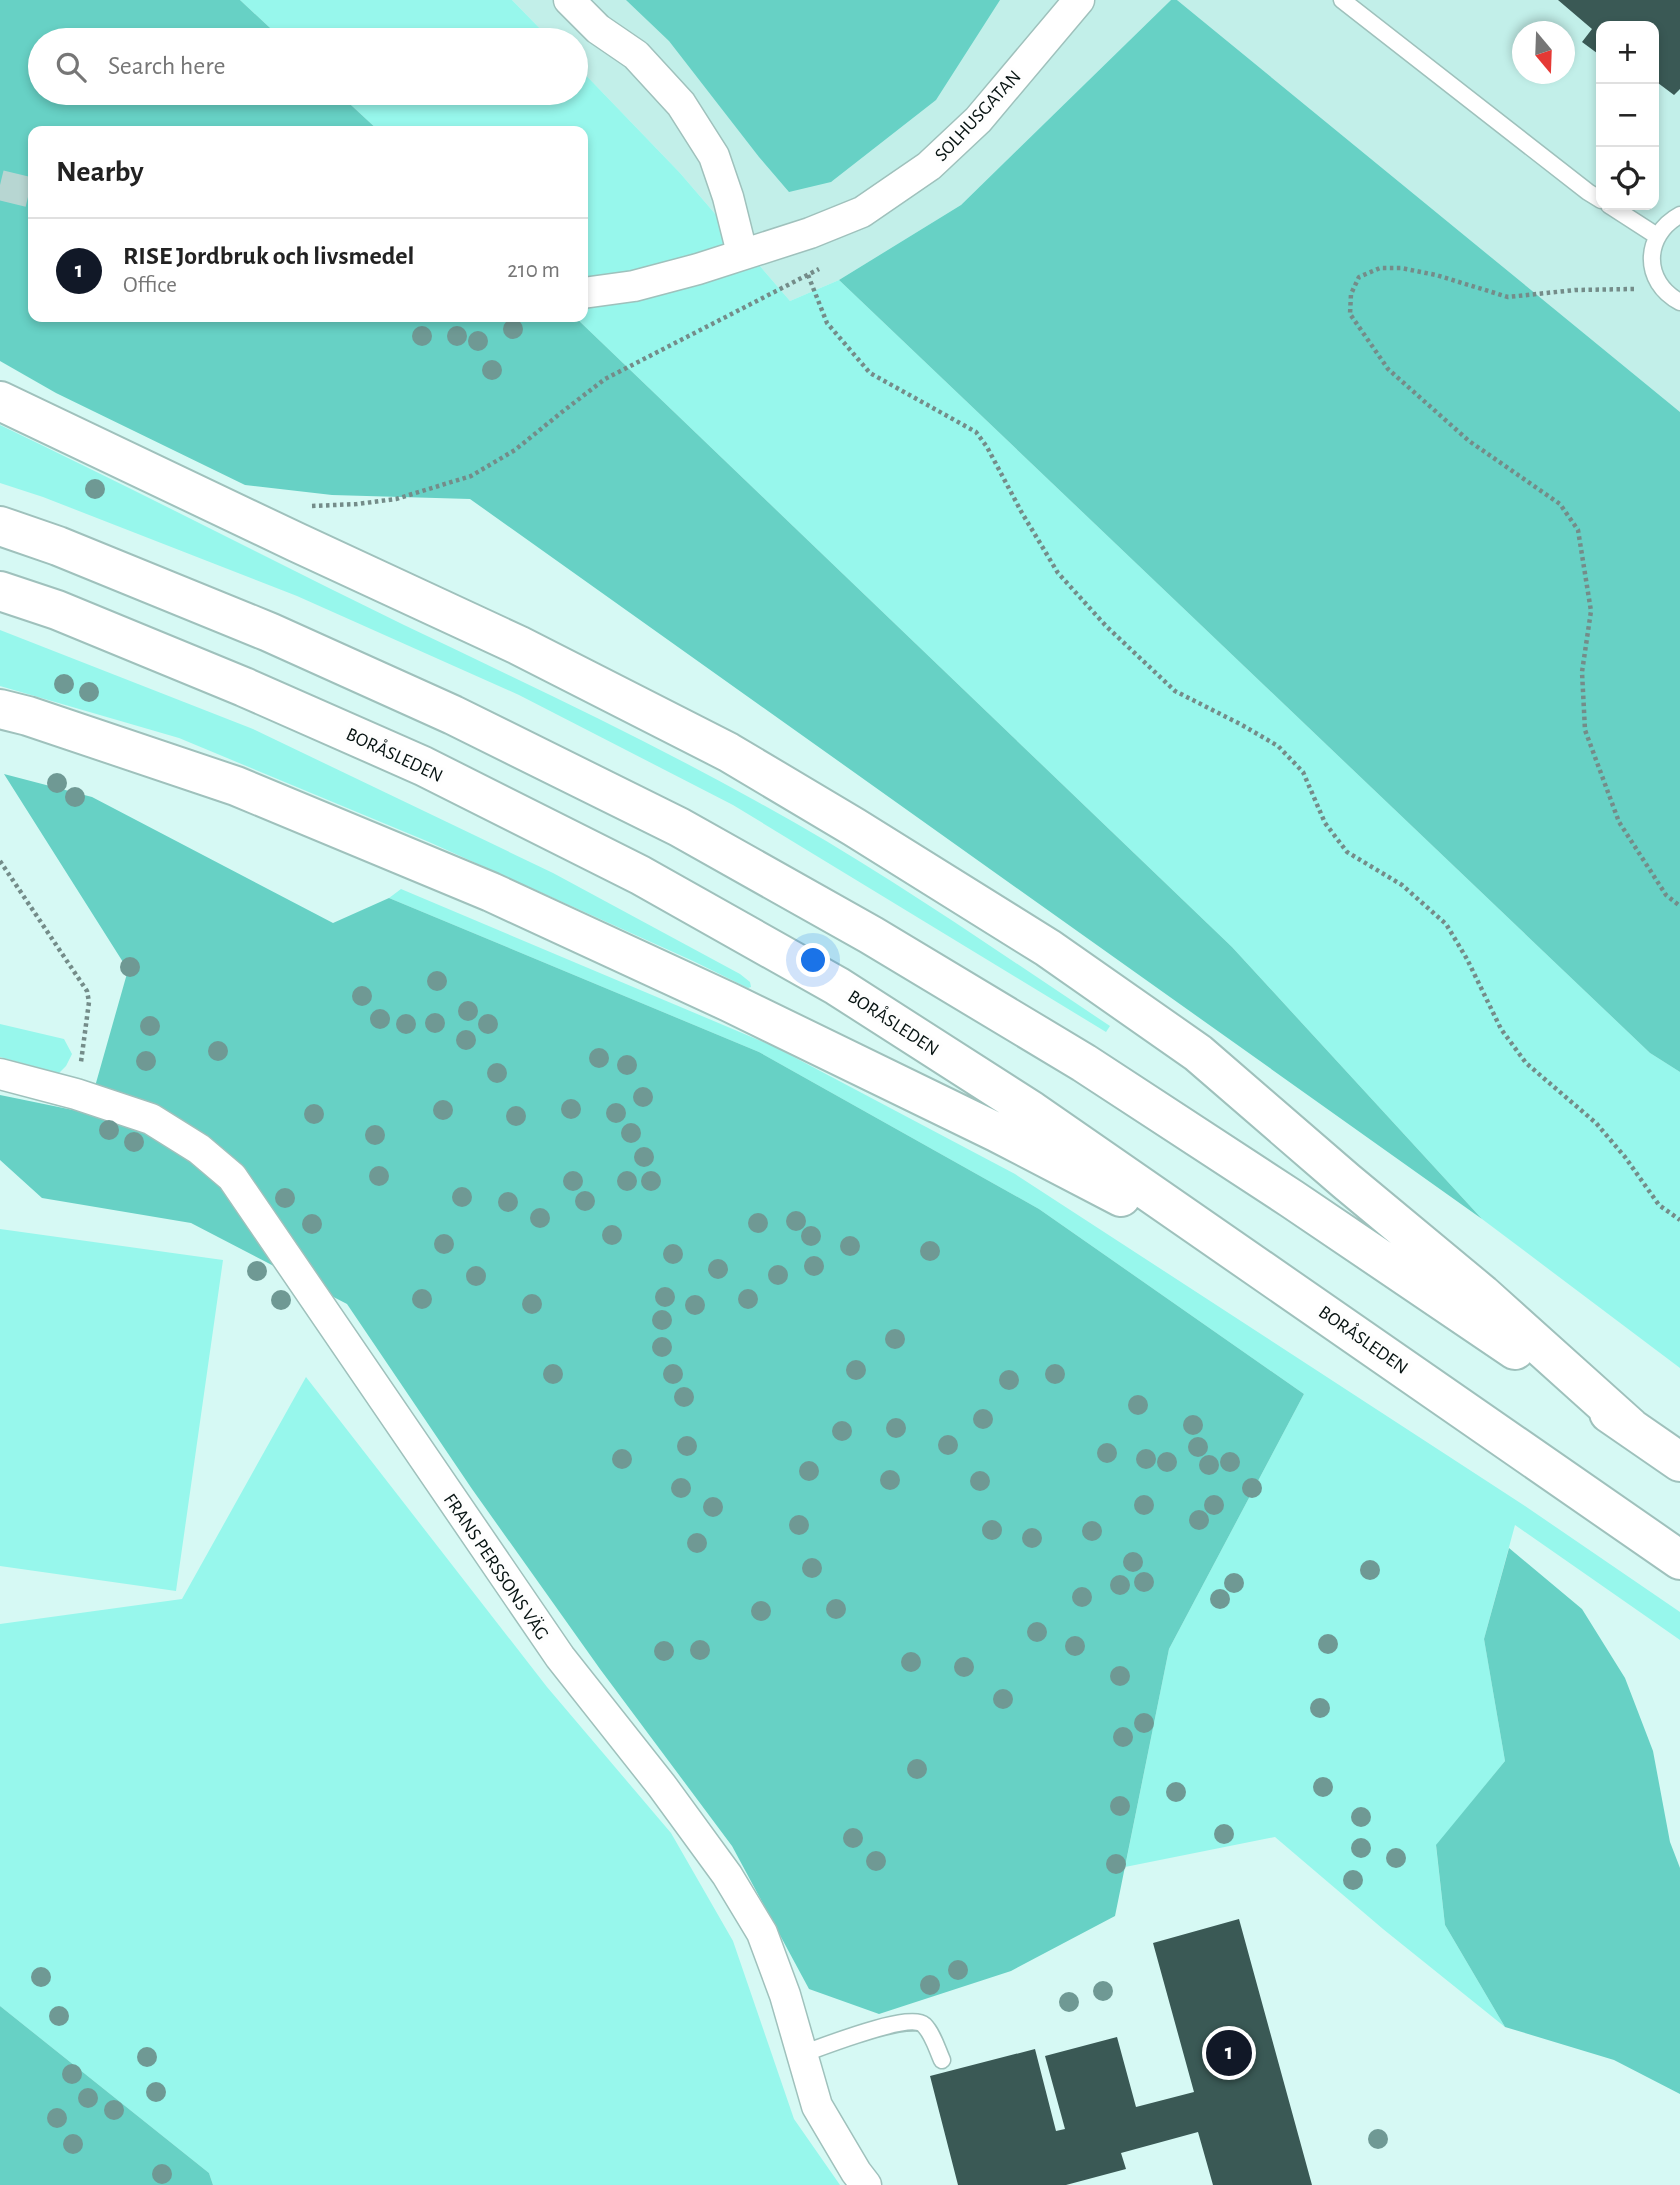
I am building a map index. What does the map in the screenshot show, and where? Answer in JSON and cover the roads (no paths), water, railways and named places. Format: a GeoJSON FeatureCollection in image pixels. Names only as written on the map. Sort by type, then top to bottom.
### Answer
{"type":"FeatureCollection","features":[{"type":"Feature","properties":{"kind":"highway"},"geometry":{"type":"LineString","coordinates":[[0,401],[518,645],[727,752],[854,827],[1036,941],[1198,1053],[1482,1294],[1630,1427]]}},
{"type":"Feature","properties":{"kind":"highway"},"geometry":{"type":"LineString","coordinates":[[0,526],[58,546],[270,632],[453,715],[679,827],[871,935],[1084,1063],[1292,1199],[1680,1462]]}},
{"type":"Feature","properties":{"kind":"highway","name":"BORÅSLEDEN"},"geometry":{"type":"LineString","coordinates":[[0,591],[57,610],[206,671],[397,754],[639,875],[837,986],[1032,1111],[1680,1560]]}},
{"type":"Feature","properties":{"kind":"highway"},"geometry":{"type":"LineString","coordinates":[[0,709],[236,786],[491,892],[729,1002],[984,1126],[1269,1273]]}},
{"type":"Feature","properties":{"kind":"street"},"geometry":{"type":"LineString","coordinates":[[569,0],[598,29],[636,55],[681,104],[714,156],[742,253]]}},
{"type":"Feature","properties":{"kind":"street","name":"SOLHUSGATAN"},"geometry":{"type":"LineString","coordinates":[[588,292],[634,286],[698,269],[810,233],[862,212],[929,166],[978,120],[1079,0]]}},
{"type":"Feature","properties":{"kind":"street","name":"FRANS PERSSONS VÄG"},"geometry":{"type":"LineString","coordinates":[[0,1074],[76,1094],[151,1119],[200,1149],[232,1177],[560,1657],[662,1786],[727,1875],[762,1933],[785,1995],[817,2106],[866,2185]]}},
{"type":"Feature","properties":{"kind":"lane"},"geometry":{"type":"LineString","coordinates":[[1342,0],[1596,197]]}},
{"type":"Feature","properties":{"kind":"lane"},"geometry":{"type":"LineString","coordinates":[[1617,210],[1657,236]]}},
{"type":"Feature","properties":{"kind":"lane"},"geometry":{"type":"LineString","coordinates":[[1680,215],[1669,221],[1657,236],[1651,254],[1654,273],[1663,289],[1680,302]]}},
{"type":"Feature","properties":{"kind":"lane"},"geometry":{"type":"LineString","coordinates":[[802,2053],[876,2029],[914,2021],[923,2024],[931,2035],[942,2060]]}},
{"type":"Feature","properties":{"kind":"tunnel"},"geometry":{"type":"LineString","coordinates":[[0,185],[28,192]]}},
{"type":"Feature","properties":{"kind":"place","name":"RISE Jordbruk och livsmedel"},"geometry":{"type":"Point","coordinates":[1229,2053]}}]}
